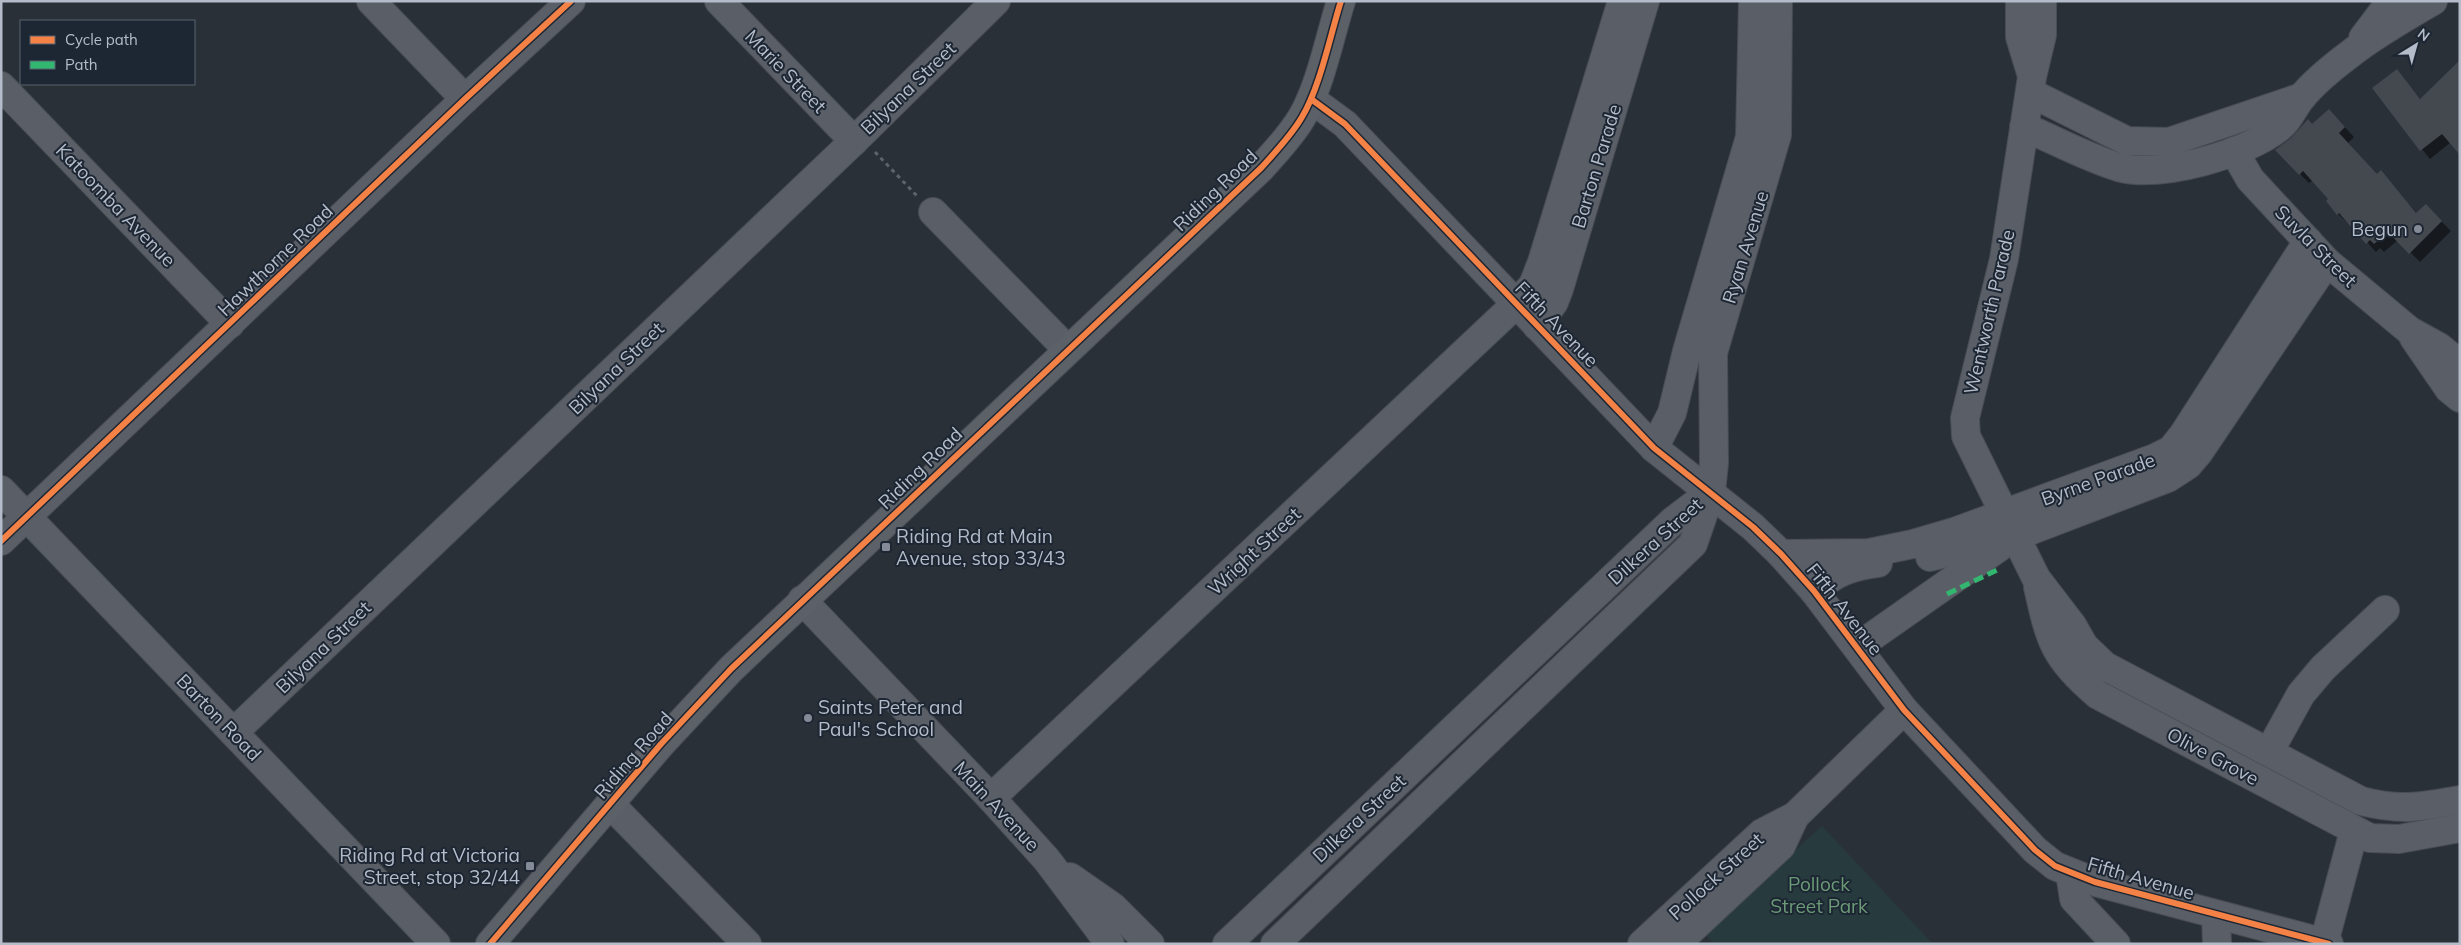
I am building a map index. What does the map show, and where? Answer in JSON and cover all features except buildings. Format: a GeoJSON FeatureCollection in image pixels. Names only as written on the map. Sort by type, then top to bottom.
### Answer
{"type":"FeatureCollection","features":[{"type":"Feature","properties":{"kind":"main road","name":"Riding Road"},"geometry":{"type":"LineString","coordinates":[[490,944],[610,804],[731,669],[1067,349],[1262,168],[1292,134],[1311,99],[1341,1]]}},
{"type":"Feature","properties":{"kind":"street"},"geometry":{"type":"LineString","coordinates":[[371,1],[465,99]]}},
{"type":"Feature","properties":{"kind":"street","name":"Hawthorne Road"},"geometry":{"type":"LineString","coordinates":[[1,541],[465,99],[571,1]]}},
{"type":"Feature","properties":{"kind":"street","name":"Marie Street"},"geometry":{"type":"LineString","coordinates":[[719,1],[864,147]]}},
{"type":"Feature","properties":{"kind":"street","name":"Bilyana Street"},"geometry":{"type":"LineString","coordinates":[[234,732],[864,147],[996,1]]}},
{"type":"Feature","properties":{"kind":"street","name":"Barton Parade"},"geometry":{"type":"LineString","coordinates":[[1516,304],[1533,285],[1542,262],[1622,1]]}},
{"type":"Feature","properties":{"kind":"street","name":"Barton Parade"},"geometry":{"type":"LineString","coordinates":[[1537,326],[1554,302],[1559,289],[1645,1]]}},
{"type":"Feature","properties":{"kind":"street","name":"Ryan Avenue"},"geometry":{"type":"LineString","coordinates":[[1654,448],[1672,413],[1687,352],[1750,137],[1753,1]]}},
{"type":"Feature","properties":{"kind":"street","name":"Ryan Avenue"},"geometry":{"type":"LineString","coordinates":[[1710,492],[1714,463],[1713,353],[1778,136],[1778,1]]}},
{"type":"Feature","properties":{"kind":"street","name":"Wentworth Parade"},"geometry":{"type":"LineString","coordinates":[[2020,1],[2020,37],[2031,85]]}},
{"type":"Feature","properties":{"kind":"street","name":"Wentworth Parade"},"geometry":{"type":"LineString","coordinates":[[2011,524],[1966,436],[1966,418],[2004,259],[2031,85],[2042,35],[2042,1]]}},
{"type":"Feature","properties":{"kind":"street"},"geometry":{"type":"LineString","coordinates":[[2351,53],[2390,1]]}},
{"type":"Feature","properties":{"kind":"street"},"geometry":{"type":"LineString","coordinates":[[2024,127],[2119,167],[2152,170],[2182,167],[2234,151],[2260,140],[2281,127],[2292,114],[2302,97],[2351,53],[2434,1]]}},
{"type":"Feature","properties":{"kind":"street"},"geometry":{"type":"LineString","coordinates":[[2031,85],[2127,141],[2169,142],[2302,97]]}},
{"type":"Feature","properties":{"kind":"street","name":"Katoomba Avenue"},"geometry":{"type":"LineString","coordinates":[[1,86],[230,324]]}},
{"type":"Feature","properties":{"kind":"street","name":"Fifth Avenue"},"geometry":{"type":"LineString","coordinates":[[1311,99],[1345,124],[1654,448],[1710,492],[1782,554],[1814,590],[1904,710],[2035,850],[2055,866],[2070,873],[2216,915],[2327,943]]}},
{"type":"Feature","properties":{"kind":"street","name":"Suvla Street"},"geometry":{"type":"LineString","coordinates":[[2234,151],[2250,179],[2327,262],[2410,331],[2439,347],[2460,364]]}},
{"type":"Feature","properties":{"kind":"street"},"geometry":{"type":"LineString","coordinates":[[933,212],[1067,349]]}},
{"type":"Feature","properties":{"kind":"street","name":"Byrne Parade"},"geometry":{"type":"LineString","coordinates":[[1814,590],[1832,575],[1858,566],[1935,556],[2011,524],[2171,450],[2183,435],[2308,242]]}},
{"type":"Feature","properties":{"kind":"street","name":"Byrne Parade"},"geometry":{"type":"LineString","coordinates":[[1782,554],[1803,552],[1869,553],[1954,532],[2011,524],[2168,478],[2188,465],[2199,452],[2327,262]]}},
{"type":"Feature","properties":{"kind":"street","name":"Wright Street"},"geometry":{"type":"LineString","coordinates":[[991,798],[1516,304]]}},
{"type":"Feature","properties":{"kind":"street","name":"Suvla Street"},"geometry":{"type":"LineString","coordinates":[[2410,331],[2449,389],[2460,398]]}},
{"type":"Feature","properties":{"kind":"street","name":"Barton Road"},"geometry":{"type":"LineString","coordinates":[[1,490],[436,944]]}},
{"type":"Feature","properties":{"kind":"street","name":"Dilkera Street"},"geometry":{"type":"LineString","coordinates":[[1227,944],[1673,521],[1710,492]]}},
{"type":"Feature","properties":{"kind":"street","name":"Dilkera Street"},"geometry":{"type":"LineString","coordinates":[[1275,944],[1693,544],[1710,492]]}},
{"type":"Feature","properties":{"kind":"street","name":"Byrne Parade"},"geometry":{"type":"LineString","coordinates":[[1857,647],[1933,592],[2011,524]]}},
{"type":"Feature","properties":{"kind":"street","name":"Olive Grove"},"geometry":{"type":"LineString","coordinates":[[2011,524],[2036,578],[2048,633],[2058,654],[2077,677],[2098,695],[2370,838],[2399,839],[2460,828]]}},
{"type":"Feature","properties":{"kind":"street","name":"Olive Grove"},"geometry":{"type":"LineString","coordinates":[[2036,578],[2072,625],[2084,646],[2106,666],[2361,801],[2388,808],[2419,808],[2460,800]]}},
{"type":"Feature","properties":{"kind":"street","name":"Main Avenue"},"geometry":{"type":"LineString","coordinates":[[802,600],[991,798],[1047,860],[1110,944]]}},
{"type":"Feature","properties":{"kind":"street"},"geometry":{"type":"LineString","coordinates":[[2269,752],[2301,694],[2323,668],[2385,610]]}},
{"type":"Feature","properties":{"kind":"street","name":"Pollock Street"},"geometry":{"type":"LineString","coordinates":[[1642,944],[1762,833],[1795,816],[1904,710]]}},
{"type":"Feature","properties":{"kind":"street"},"geometry":{"type":"LineString","coordinates":[[610,804],[747,944]]}},
{"type":"Feature","properties":{"kind":"street","name":"Pollock Street"},"geometry":{"type":"LineString","coordinates":[[1676,944],[1781,846],[1795,816]]}},
{"type":"Feature","properties":{"kind":"street"},"geometry":{"type":"LineString","coordinates":[[2327,943],[2354,831]]}},
{"type":"Feature","properties":{"kind":"street","name":"Main Avenue"},"geometry":{"type":"LineString","coordinates":[[1047,860],[1113,907],[1150,944]]}},
{"type":"Feature","properties":{"kind":"street"},"geometry":{"type":"LineString","coordinates":[[2070,873],[2074,899],[2116,944]]}},
{"type":"Feature","properties":{"kind":"street"},"geometry":{"type":"LineString","coordinates":[[2216,915],[2217,944]]}},
{"type":"Feature","properties":{"kind":"path"},"geometry":{"type":"LineString","coordinates":[[864,147],[933,212]]}},
{"type":"Feature","properties":{"kind":"green space","name":"Pollock Street Park"},"geometry":{"type":"Polygon","coordinates":[[[1822,826],[1931,942],[1714,944],[1704,933],[1822,826]]]}},
{"type":"Feature","properties":{"kind":"marked path"},"geometry":{"type":"LineString","coordinates":[[1947,594],[1999,569]]}},
{"type":"Feature","properties":{"kind":"cycle path"},"geometry":{"type":"LineString","coordinates":[[1,541],[465,99],[571,1]]}},
{"type":"Feature","properties":{"kind":"cycle path"},"geometry":{"type":"LineString","coordinates":[[490,944],[661,744],[731,669],[1261,168],[1293,131],[1308,105],[1319,76],[1341,1]]}},
{"type":"Feature","properties":{"kind":"cycle path"},"geometry":{"type":"LineString","coordinates":[[1311,99],[1345,124],[1654,448],[1753,527],[1781,554],[1814,591],[1904,710],[2035,850],[2055,866],[2095,882],[2329,944]]}},
{"type":"Feature","properties":{"kind":"place","name":"Begun"},"geometry":{"type":"Point","coordinates":[2418,229]}},
{"type":"Feature","properties":{"kind":"place","name":"Riding Rd at Main Avenue, stop 33/43"},"geometry":{"type":"Point","coordinates":[886,547]}},
{"type":"Feature","properties":{"kind":"place","name":"Saints Peter and Paul's School"},"geometry":{"type":"Point","coordinates":[808,718]}},
{"type":"Feature","properties":{"kind":"place","name":"Riding Rd at Victoria Street, stop 32/44"},"geometry":{"type":"Point","coordinates":[530,866]}}]}
